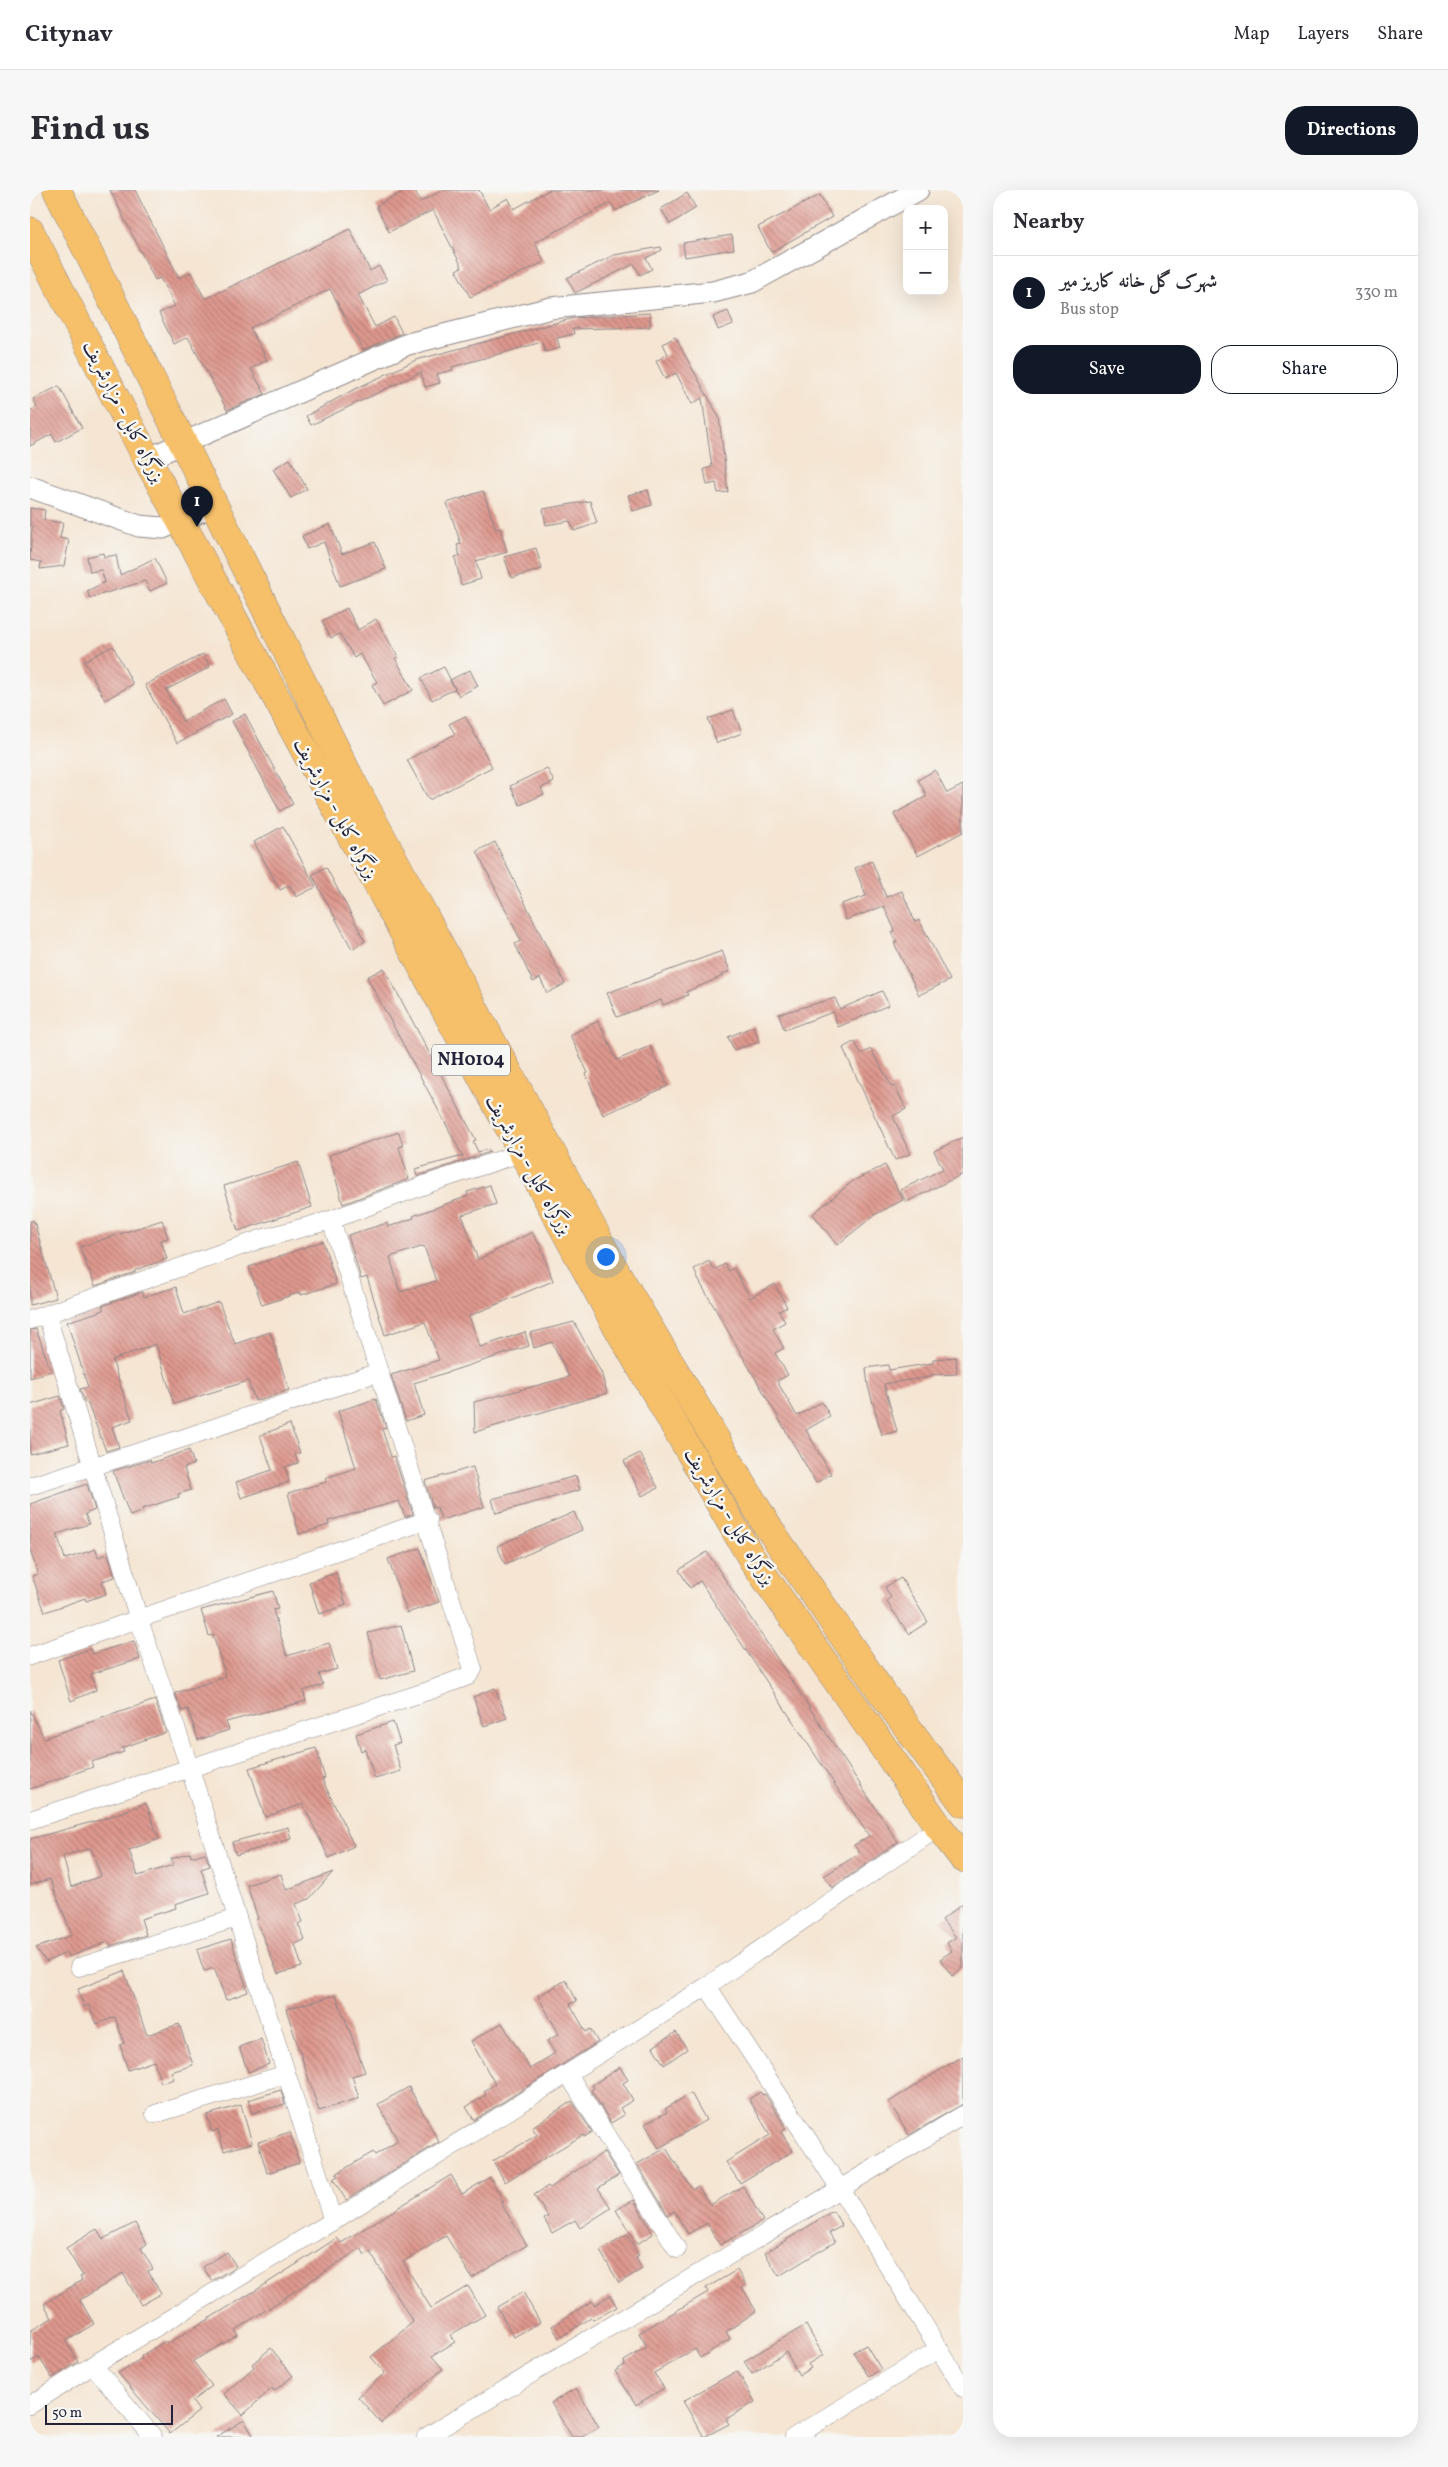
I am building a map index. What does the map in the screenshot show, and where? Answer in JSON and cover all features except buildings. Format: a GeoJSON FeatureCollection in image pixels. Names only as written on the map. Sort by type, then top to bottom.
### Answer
{"type":"FeatureCollection","features":[{"type":"Feature","properties":{"kind":"highway","name":"بزرگراه کابل - مزارشریف"},"geometry":{"type":"LineString","coordinates":[[57,190],[350,778],[616,1272],[766,1524],[883,1694],[960,1794]]}},
{"type":"Feature","properties":{"kind":"highway","name":"بزرگراه کابل - مزارشریف"},"geometry":{"type":"LineString","coordinates":[[30,231],[147,459],[370,874],[521,1153],[665,1409],[752,1560],[955,1844]]}},
{"type":"Feature","properties":{"kind":"highway"},"geometry":{"type":"LineString","coordinates":[[370,874],[394,860]]}},
{"type":"Feature","properties":{"kind":"highway"},"geometry":{"type":"LineString","coordinates":[[464,1046],[488,1033]]}},
{"type":"Feature","properties":{"kind":"highway"},"geometry":{"type":"LineString","coordinates":[[665,1409],[689,1395]]}},
{"type":"Feature","properties":{"kind":"street"},"geometry":{"type":"LineString","coordinates":[[147,459],[408,344],[551,308],[713,292],[752,282],[918,190]]}},
{"type":"Feature","properties":{"kind":"street"},"geometry":{"type":"LineString","coordinates":[[30,488],[139,526],[163,528],[181,522],[215,505]]}},
{"type":"Feature","properties":{"kind":"street"},"geometry":{"type":"LineString","coordinates":[[30,1320],[261,1239],[332,1220],[430,1183],[521,1153]]}},
{"type":"Feature","properties":{"kind":"street"},"geometry":{"type":"LineString","coordinates":[[30,1820],[431,1690],[468,1676],[473,1669],[428,1520],[379,1372],[332,1220]]}},
{"type":"Feature","properties":{"kind":"street"},"geometry":{"type":"LineString","coordinates":[[48,1315],[139,1620],[190,1769],[333,2221]]}},
{"type":"Feature","properties":{"kind":"street"},"geometry":{"type":"LineString","coordinates":[[30,1486],[187,1437],[379,1372]]}},
{"type":"Feature","properties":{"kind":"street"},"geometry":{"type":"LineString","coordinates":[[30,1656],[428,1520]]}},
{"type":"Feature","properties":{"kind":"street"},"geometry":{"type":"LineString","coordinates":[[30,2405],[93,2364],[333,2221],[707,1986],[955,1844]]}},
{"type":"Feature","properties":{"kind":"street"},"geometry":{"type":"LineString","coordinates":[[79,1967],[237,1918]]}},
{"type":"Feature","properties":{"kind":"street"},"geometry":{"type":"LineString","coordinates":[[707,1986],[841,2190],[963,2388]]}},
{"type":"Feature","properties":{"kind":"street"},"geometry":{"type":"LineString","coordinates":[[155,2114],[286,2074]]}},
{"type":"Feature","properties":{"kind":"street"},"geometry":{"type":"LineString","coordinates":[[568,2074],[677,2249]]}},
{"type":"Feature","properties":{"kind":"street"},"geometry":{"type":"LineString","coordinates":[[426,2437],[841,2190],[963,2115]]}},
{"type":"Feature","properties":{"kind":"street"},"geometry":{"type":"LineString","coordinates":[[794,2437],[939,2349]]}},
{"type":"Feature","properties":{"kind":"street"},"geometry":{"type":"LineString","coordinates":[[93,2364],[153,2437]]}},
{"type":"Feature","properties":{"kind":"place","name":"شهرک گل خانه کاریز میر"},"geometry":{"type":"Point","coordinates":[197,527]}}]}
